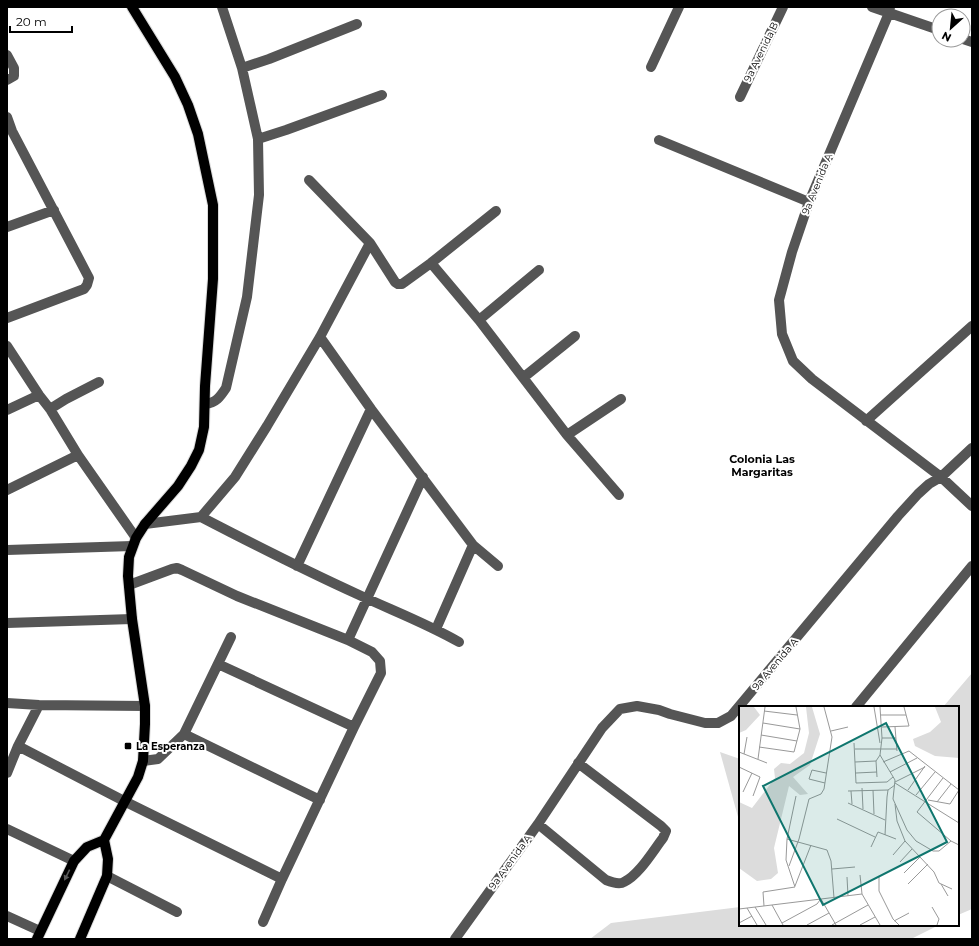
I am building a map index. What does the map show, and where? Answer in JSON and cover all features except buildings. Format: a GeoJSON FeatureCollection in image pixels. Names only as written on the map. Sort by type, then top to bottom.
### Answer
{"type":"FeatureCollection","features":[{"type":"Feature","properties":{"kind":"main road"},"geometry":{"type":"LineString","coordinates":[[38,935],[74,861],[87,847],[104,840],[126,802],[138,777],[143,761],[145,706],[132,619],[128,565],[134,542],[145,524],[178,486],[196,457],[202,441],[204,427],[212,279],[213,205],[198,134],[188,105],[175,77],[132,7]]}},
{"type":"Feature","properties":{"kind":"main road"},"geometry":{"type":"LineString","coordinates":[[80,939],[107,876],[108,859],[104,840]]}},
{"type":"Feature","properties":{"kind":"street"},"geometry":{"type":"LineString","coordinates":[[205,404],[212,403],[220,397],[226,388],[247,297],[258,195],[258,139],[242,68],[222,7]]}},
{"type":"Feature","properties":{"kind":"street"},"geometry":{"type":"LineString","coordinates":[[651,68],[679,7]]}},
{"type":"Feature","properties":{"kind":"street","name":"9a Avenida B"},"geometry":{"type":"LineString","coordinates":[[740,97],[783,7]]}},
{"type":"Feature","properties":{"kind":"street"},"geometry":{"type":"LineString","coordinates":[[872,7],[890,10],[931,27]]}},
{"type":"Feature","properties":{"kind":"street","name":"9a Avenida A"},"geometry":{"type":"LineString","coordinates":[[866,421],[845,403],[812,379],[793,361],[782,334],[780,300],[792,252],[809,202],[890,10]]}},
{"type":"Feature","properties":{"kind":"street"},"geometry":{"type":"LineString","coordinates":[[242,68],[269,59],[357,24]]}},
{"type":"Feature","properties":{"kind":"street"},"geometry":{"type":"LineString","coordinates":[[7,55],[14,68],[14,76],[7,80]]}},
{"type":"Feature","properties":{"kind":"street"},"geometry":{"type":"LineString","coordinates":[[258,139],[382,95]]}},
{"type":"Feature","properties":{"kind":"street"},"geometry":{"type":"LineString","coordinates":[[7,117],[10,132],[54,210],[89,278],[84,289],[7,318]]}},
{"type":"Feature","properties":{"kind":"street"},"geometry":{"type":"LineString","coordinates":[[659,140],[809,202]]}},
{"type":"Feature","properties":{"kind":"street"},"geometry":{"type":"LineString","coordinates":[[309,180],[370,243],[395,282],[398,284],[402,284],[431,263],[496,211]]}},
{"type":"Feature","properties":{"kind":"street"},"geometry":{"type":"LineString","coordinates":[[7,227],[54,210]]}},
{"type":"Feature","properties":{"kind":"street"},"geometry":{"type":"LineString","coordinates":[[201,517],[235,477],[267,426],[320,337],[370,243]]}},
{"type":"Feature","properties":{"kind":"street"},"geometry":{"type":"LineString","coordinates":[[431,263],[479,320],[567,435],[619,495]]}},
{"type":"Feature","properties":{"kind":"street"},"geometry":{"type":"LineString","coordinates":[[479,320],[539,270]]}},
{"type":"Feature","properties":{"kind":"street"},"geometry":{"type":"LineString","coordinates":[[972,326],[866,421],[941,477],[972,506]]}},
{"type":"Feature","properties":{"kind":"street"},"geometry":{"type":"LineString","coordinates":[[524,377],[575,336]]}},
{"type":"Feature","properties":{"kind":"street"},"geometry":{"type":"LineString","coordinates":[[320,337],[371,409],[473,545],[498,566]]}},
{"type":"Feature","properties":{"kind":"street"},"geometry":{"type":"LineString","coordinates":[[7,346],[50,409],[134,542],[7,550]]}},
{"type":"Feature","properties":{"kind":"street"},"geometry":{"type":"LineString","coordinates":[[50,409],[99,382]]}},
{"type":"Feature","properties":{"kind":"street"},"geometry":{"type":"LineString","coordinates":[[7,410],[39,395]]}},
{"type":"Feature","properties":{"kind":"street"},"geometry":{"type":"LineString","coordinates":[[567,435],[621,399]]}},
{"type":"Feature","properties":{"kind":"street"},"geometry":{"type":"LineString","coordinates":[[297,566],[371,409]]}},
{"type":"Feature","properties":{"kind":"street","name":"9a Avenida A"},"geometry":{"type":"LineString","coordinates":[[739,706],[898,516],[918,494],[929,484],[941,477],[972,448]]}},
{"type":"Feature","properties":{"kind":"street"},"geometry":{"type":"LineString","coordinates":[[7,490],[78,455]]}},
{"type":"Feature","properties":{"kind":"street"},"geometry":{"type":"LineString","coordinates":[[348,640],[423,477]]}},
{"type":"Feature","properties":{"kind":"street"},"geometry":{"type":"LineString","coordinates":[[145,524],[201,517],[297,566],[436,629],[458,642]]}},
{"type":"Feature","properties":{"kind":"street"},"geometry":{"type":"LineString","coordinates":[[436,629],[473,545]]}},
{"type":"Feature","properties":{"kind":"street"},"geometry":{"type":"LineString","coordinates":[[857,706],[972,566]]}},
{"type":"Feature","properties":{"kind":"street"},"geometry":{"type":"LineString","coordinates":[[129,585],[177,568],[237,596],[348,640],[372,652],[380,661],[380,673],[263,922]]}},
{"type":"Feature","properties":{"kind":"street"},"geometry":{"type":"LineString","coordinates":[[7,623],[132,619]]}},
{"type":"Feature","properties":{"kind":"street"},"geometry":{"type":"LineString","coordinates":[[143,761],[158,759],[184,734],[231,637]]}},
{"type":"Feature","properties":{"kind":"street"},"geometry":{"type":"LineString","coordinates":[[218,664],[354,727]]}},
{"type":"Feature","properties":{"kind":"street"},"geometry":{"type":"LineString","coordinates":[[7,703],[39,705],[145,706]]}},
{"type":"Feature","properties":{"kind":"street"},"geometry":{"type":"LineString","coordinates":[[7,773],[18,746],[39,705]]}},
{"type":"Feature","properties":{"kind":"street","name":"9a Avenida A"},"geometry":{"type":"LineString","coordinates":[[455,939],[538,824],[602,728],[620,709],[638,706],[659,710],[705,723],[718,723],[731,716],[739,706]]}},
{"type":"Feature","properties":{"kind":"street"},"geometry":{"type":"LineString","coordinates":[[184,734],[320,800]]}},
{"type":"Feature","properties":{"kind":"street"},"geometry":{"type":"LineString","coordinates":[[18,746],[126,802],[282,879]]}},
{"type":"Feature","properties":{"kind":"street"},"geometry":{"type":"LineString","coordinates":[[538,824],[606,880],[616,883],[623,883],[636,873],[663,838],[666,831],[661,826],[578,763]]}},
{"type":"Feature","properties":{"kind":"street"},"geometry":{"type":"LineString","coordinates":[[7,829],[74,861]]}},
{"type":"Feature","properties":{"kind":"street"},"geometry":{"type":"LineString","coordinates":[[107,876],[177,912]]}},
{"type":"Feature","properties":{"kind":"street"},"geometry":{"type":"LineString","coordinates":[[7,916],[38,935]]}},
{"type":"Feature","properties":{"kind":"shaded area"},"geometry":{"type":"Polygon","coordinates":[[[972,673],[972,909],[959,915],[959,706],[944,706],[972,673]]]}},
{"type":"Feature","properties":{"kind":"shaded area"},"geometry":{"type":"Polygon","coordinates":[[[720,752],[739,759],[739,820],[720,752]]]}},
{"type":"Feature","properties":{"kind":"shaded area"},"geometry":{"type":"Polygon","coordinates":[[[739,907],[739,926],[937,926],[911,939],[590,939],[611,923],[739,907]]]}},
{"type":"Feature","properties":{"kind":"place","name":"La Esperanza"},"geometry":{"type":"Point","coordinates":[128,746]}},
{"type":"Feature","properties":{"kind":"district","name":"Colonia Las Margaritas"},"geometry":{"type":"Point","coordinates":[762,465]}}]}
